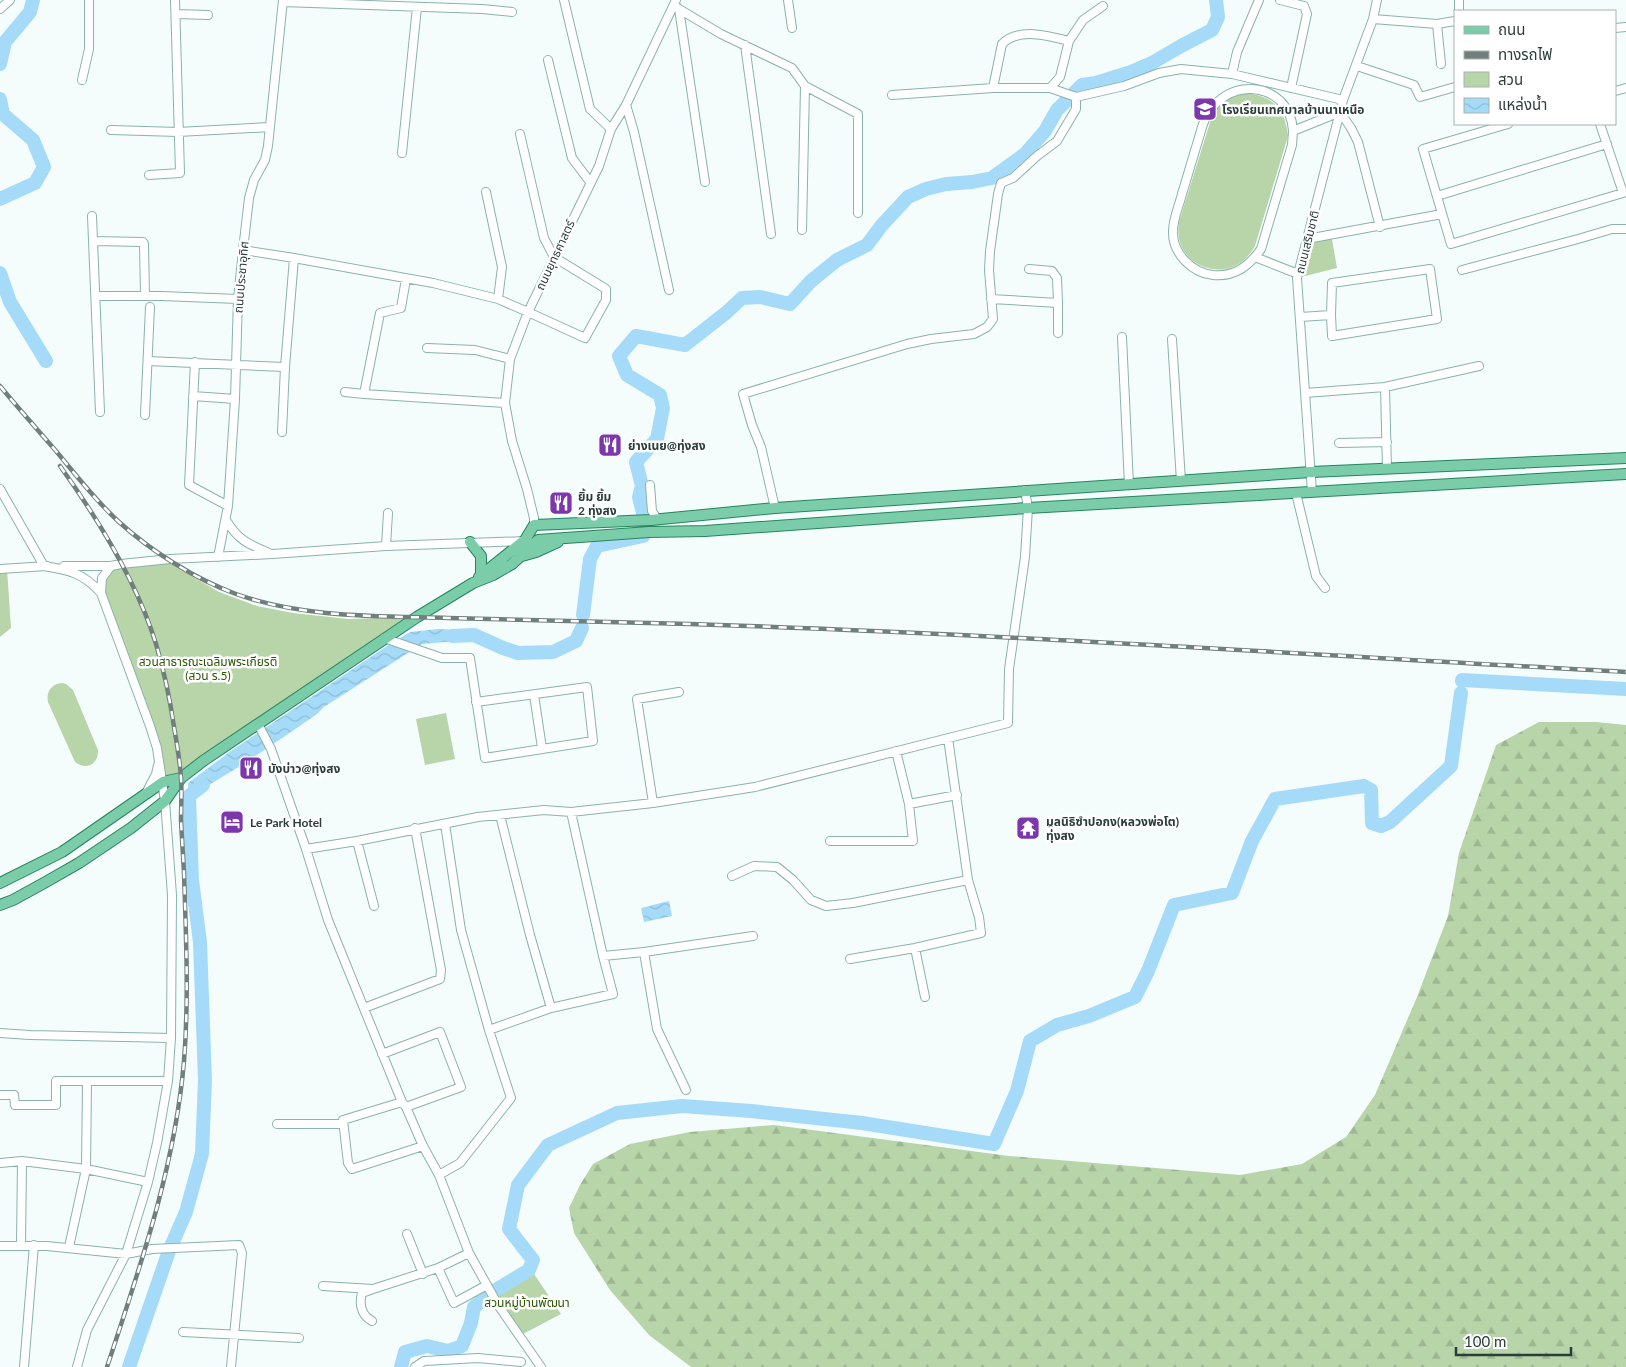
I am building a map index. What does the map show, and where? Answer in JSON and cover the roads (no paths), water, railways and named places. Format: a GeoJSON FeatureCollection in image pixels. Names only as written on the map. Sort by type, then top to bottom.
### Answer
{"type":"FeatureCollection","features":[{"type":"Feature","properties":{"kind":"main road"},"geometry":{"type":"LineString","coordinates":[[0,904],[13,900],[79,863],[130,828],[165,801],[181,778],[203,761],[260,727],[477,579],[525,540],[534,525],[654,520],[775,508],[1311,472],[1626,458]]}},
{"type":"Feature","properties":{"kind":"main road"},"geometry":{"type":"LineString","coordinates":[[477,579],[493,575],[519,557],[538,540],[649,532],[705,531],[1028,508],[1626,474]]}},
{"type":"Feature","properties":{"kind":"main road"},"geometry":{"type":"LineString","coordinates":[[519,557],[566,539]]}},
{"type":"Feature","properties":{"kind":"main road"},"geometry":{"type":"LineString","coordinates":[[470,542],[482,556],[477,579]]}},
{"type":"Feature","properties":{"kind":"main road"},"geometry":{"type":"LineString","coordinates":[[0,884],[62,852],[162,782],[181,778]]}},
{"type":"Feature","properties":{"kind":"street"},"geometry":{"type":"LineString","coordinates":[[0,9],[10,0]]}},
{"type":"Feature","properties":{"kind":"street"},"geometry":{"type":"LineString","coordinates":[[82,80],[90,49],[89,0]]}},
{"type":"Feature","properties":{"kind":"street"},"geometry":{"type":"LineString","coordinates":[[149,175],[180,173],[175,0]]}},
{"type":"Feature","properties":{"kind":"street"},"geometry":{"type":"LineString","coordinates":[[473,10],[474,0]]}},
{"type":"Feature","properties":{"kind":"street"},"geometry":{"type":"LineString","coordinates":[[564,0],[590,109],[611,129]]}},
{"type":"Feature","properties":{"kind":"street"},"geometry":{"type":"LineString","coordinates":[[788,0],[792,28]]}},
{"type":"Feature","properties":{"kind":"street"},"geometry":{"type":"LineString","coordinates":[[1232,74],[1237,52],[1259,0]]}},
{"type":"Feature","properties":{"kind":"street"},"geometry":{"type":"LineString","coordinates":[[1280,0],[1304,6],[1307,14],[1291,88]]}},
{"type":"Feature","properties":{"kind":"street","name":"ถนนเสริมชาติ"},"geometry":{"type":"LineString","coordinates":[[1312,492],[1298,274],[1340,112],[1373,18],[1377,0]]}},
{"type":"Feature","properties":{"kind":"street"},"geometry":{"type":"LineString","coordinates":[[283,1],[406,3],[417,7],[512,12]]}},
{"type":"Feature","properties":{"kind":"street","name":"ถนนประชาอุทิศ"},"geometry":{"type":"LineString","coordinates":[[218,557],[228,506],[235,399],[238,299],[243,250],[254,180],[265,160],[283,1]]}},
{"type":"Feature","properties":{"kind":"street"},"geometry":{"type":"LineString","coordinates":[[677,5],[721,34],[792,68],[805,86],[858,114],[858,213]]}},
{"type":"Feature","properties":{"kind":"street"},"geometry":{"type":"LineString","coordinates":[[677,5],[705,182]]}},
{"type":"Feature","properties":{"kind":"street","name":"ถนนยุทธศาสตร์"},"geometry":{"type":"LineString","coordinates":[[534,525],[527,489],[512,442],[505,403],[510,359],[528,312],[599,166],[611,129],[626,106],[677,5]]}},
{"type":"Feature","properties":{"kind":"street"},"geometry":{"type":"LineString","coordinates":[[1050,88],[1060,77],[1070,41],[1083,20],[1103,6]]}},
{"type":"Feature","properties":{"kind":"street"},"geometry":{"type":"LineString","coordinates":[[402,153],[417,7]]}},
{"type":"Feature","properties":{"kind":"street"},"geometry":{"type":"LineString","coordinates":[[176,14],[208,15]]}},
{"type":"Feature","properties":{"kind":"street"},"geometry":{"type":"LineString","coordinates":[[1373,18],[1437,24],[1454,21]]}},
{"type":"Feature","properties":{"kind":"street"},"geometry":{"type":"LineString","coordinates":[[1437,24],[1441,64]]}},
{"type":"Feature","properties":{"kind":"street"},"geometry":{"type":"LineString","coordinates":[[993,88],[1002,44],[1006,40],[1022,35],[1044,34],[1070,41]]}},
{"type":"Feature","properties":{"kind":"street"},"geometry":{"type":"LineString","coordinates":[[745,45],[770,234]]}},
{"type":"Feature","properties":{"kind":"street"},"geometry":{"type":"LineString","coordinates":[[548,60],[572,158],[590,182]]}},
{"type":"Feature","properties":{"kind":"street"},"geometry":{"type":"LineString","coordinates":[[1357,66],[1414,85],[1420,98],[1454,86]]}},
{"type":"Feature","properties":{"kind":"street"},"geometry":{"type":"LineString","coordinates":[[892,95],[993,88],[1050,88],[1075,97],[1124,86],[1159,73],[1181,69],[1232,74],[1344,100]]}},
{"type":"Feature","properties":{"kind":"street"},"geometry":{"type":"LineString","coordinates":[[802,230],[805,86]]}},
{"type":"Feature","properties":{"kind":"street"},"geometry":{"type":"LineString","coordinates":[[1255,89],[1270,94],[1282,104],[1290,116],[1293,131],[1292,144],[1261,249],[1252,261],[1240,270],[1226,275],[1211,275],[1191,266],[1177,249],[1173,234],[1175,220],[1200,133],[1209,110],[1219,99],[1233,91],[1255,89]]}},
{"type":"Feature","properties":{"kind":"street"},"geometry":{"type":"LineString","coordinates":[[775,508],[761,447],[752,426],[743,394],[907,344],[974,334],[987,327],[993,319],[989,270],[990,251],[998,194],[1002,183],[1013,178],[1057,141],[1076,109],[1075,97]]}},
{"type":"Feature","properties":{"kind":"street"},"geometry":{"type":"LineString","coordinates":[[626,106],[634,132],[669,290]]}},
{"type":"Feature","properties":{"kind":"street"},"geometry":{"type":"LineString","coordinates":[[1293,131],[1340,112],[1358,142],[1380,227]]}},
{"type":"Feature","properties":{"kind":"street"},"geometry":{"type":"LineString","coordinates":[[1505,125],[1423,150],[1451,244],[1623,193],[1600,125]]}},
{"type":"Feature","properties":{"kind":"street"},"geometry":{"type":"LineString","coordinates":[[111,130],[178,132],[270,127]]}},
{"type":"Feature","properties":{"kind":"street"},"geometry":{"type":"LineString","coordinates":[[243,250],[433,284],[498,300],[585,338],[606,300],[606,288],[554,257],[544,238],[520,134]]}},
{"type":"Feature","properties":{"kind":"street"},"geometry":{"type":"LineString","coordinates":[[1437,196],[1607,144]]}},
{"type":"Feature","properties":{"kind":"street"},"geometry":{"type":"LineString","coordinates":[[486,192],[502,268],[498,300]]}},
{"type":"Feature","properties":{"kind":"street"},"geometry":{"type":"LineString","coordinates":[[1308,239],[1442,214]]}},
{"type":"Feature","properties":{"kind":"street"},"geometry":{"type":"LineString","coordinates":[[92,216],[100,412]]}},
{"type":"Feature","properties":{"kind":"street"},"geometry":{"type":"LineString","coordinates":[[1462,270],[1578,240],[1612,229],[1626,229]]}},
{"type":"Feature","properties":{"kind":"street"},"geometry":{"type":"LineString","coordinates":[[93,241],[143,242],[145,296]]}},
{"type":"Feature","properties":{"kind":"street"},"geometry":{"type":"LineString","coordinates":[[1255,257],[1298,274]]}},
{"type":"Feature","properties":{"kind":"street"},"geometry":{"type":"LineString","coordinates":[[282,432],[294,258]]}},
{"type":"Feature","properties":{"kind":"street"},"geometry":{"type":"LineString","coordinates":[[1028,269],[1052,271],[1057,278],[1058,332]]}},
{"type":"Feature","properties":{"kind":"street"},"geometry":{"type":"LineString","coordinates":[[1430,269],[1437,319],[1332,336],[1331,315],[1332,283],[1430,269]]}},
{"type":"Feature","properties":{"kind":"street"},"geometry":{"type":"LineString","coordinates":[[364,394],[380,314],[401,308],[406,279]]}},
{"type":"Feature","properties":{"kind":"street"},"geometry":{"type":"LineString","coordinates":[[96,296],[238,299]]}},
{"type":"Feature","properties":{"kind":"street"},"geometry":{"type":"LineString","coordinates":[[991,299],[1058,302]]}},
{"type":"Feature","properties":{"kind":"street"},"geometry":{"type":"LineString","coordinates":[[145,414],[150,307]]}},
{"type":"Feature","properties":{"kind":"street"},"geometry":{"type":"LineString","coordinates":[[1300,317],[1331,315]]}},
{"type":"Feature","properties":{"kind":"street"},"geometry":{"type":"LineString","coordinates":[[1122,337],[1129,485]]}},
{"type":"Feature","properties":{"kind":"street"},"geometry":{"type":"LineString","coordinates":[[1172,339],[1181,481]]}},
{"type":"Feature","properties":{"kind":"street"},"geometry":{"type":"LineString","coordinates":[[426,348],[475,350],[510,359]]}},
{"type":"Feature","properties":{"kind":"street"},"geometry":{"type":"LineString","coordinates":[[148,361],[285,367]]}},
{"type":"Feature","properties":{"kind":"street"},"geometry":{"type":"LineString","coordinates":[[195,362],[189,486],[228,506]]}},
{"type":"Feature","properties":{"kind":"street"},"geometry":{"type":"LineString","coordinates":[[1305,393],[1385,387],[1480,366]]}},
{"type":"Feature","properties":{"kind":"street"},"geometry":{"type":"LineString","coordinates":[[1385,387],[1387,469]]}},
{"type":"Feature","properties":{"kind":"street"},"geometry":{"type":"LineString","coordinates":[[345,392],[505,403]]}},
{"type":"Feature","properties":{"kind":"street"},"geometry":{"type":"LineString","coordinates":[[193,396],[235,399]]}},
{"type":"Feature","properties":{"kind":"street"},"geometry":{"type":"LineString","coordinates":[[1338,443],[1387,442]]}},
{"type":"Feature","properties":{"kind":"street"},"geometry":{"type":"LineString","coordinates":[[650,485],[654,520]]}},
{"type":"Feature","properties":{"kind":"street"},"geometry":{"type":"LineString","coordinates":[[0,489],[44,566],[73,572],[86,578],[101,593]]}},
{"type":"Feature","properties":{"kind":"street"},"geometry":{"type":"LineString","coordinates":[[306,849],[478,817],[544,810],[571,812],[653,803],[755,787],[1008,723],[1009,669],[1024,557],[1028,508],[1025,490]]}},
{"type":"Feature","properties":{"kind":"street"},"geometry":{"type":"LineString","coordinates":[[1296,493],[1316,576],[1326,588]]}},
{"type":"Feature","properties":{"kind":"street"},"geometry":{"type":"LineString","coordinates":[[386,546],[388,513]]}},
{"type":"Feature","properties":{"kind":"street"},"geometry":{"type":"LineString","coordinates":[[226,520],[242,541],[272,554]]}},
{"type":"Feature","properties":{"kind":"street"},"geometry":{"type":"LineString","coordinates":[[0,569],[44,566],[111,566],[148,560],[386,546],[538,540]]}},
{"type":"Feature","properties":{"kind":"street"},"geometry":{"type":"LineString","coordinates":[[77,1367],[87,1330],[126,1254],[148,1182],[168,1081],[171,1038],[172,905],[165,801],[157,748],[101,593],[102,578],[111,566]]}},
{"type":"Feature","properties":{"kind":"street"},"geometry":{"type":"LineString","coordinates":[[387,639],[442,658],[470,658],[476,702],[485,758],[593,741],[587,687],[476,702]]}},
{"type":"Feature","properties":{"kind":"street"},"geometry":{"type":"LineString","coordinates":[[653,803],[637,699],[679,692]]}},
{"type":"Feature","properties":{"kind":"street"},"geometry":{"type":"LineString","coordinates":[[534,695],[542,748]]}},
{"type":"Feature","properties":{"kind":"street"},"geometry":{"type":"LineString","coordinates":[[260,727],[271,749],[306,849],[328,920],[404,1105],[439,1175],[469,1253],[498,1305],[541,1367]]}},
{"type":"Feature","properties":{"kind":"street"},"geometry":{"type":"LineString","coordinates":[[850,959],[914,948],[981,933],[979,917],[968,880],[948,738]]}},
{"type":"Feature","properties":{"kind":"street"},"geometry":{"type":"LineString","coordinates":[[146,793],[156,774],[158,765],[157,748]]}},
{"type":"Feature","properties":{"kind":"street"},"geometry":{"type":"LineString","coordinates":[[830,841],[913,841],[909,804],[896,751]]}},
{"type":"Feature","properties":{"kind":"street"},"geometry":{"type":"LineString","coordinates":[[909,804],[957,795]]}},
{"type":"Feature","properties":{"kind":"street"},"geometry":{"type":"LineString","coordinates":[[489,1030],[550,1008],[613,994],[571,812]]}},
{"type":"Feature","properties":{"kind":"street"},"geometry":{"type":"LineString","coordinates":[[500,815],[550,1008]]}},
{"type":"Feature","properties":{"kind":"street"},"geometry":{"type":"LineString","coordinates":[[439,1175],[460,1163],[511,1098],[489,1030],[461,930],[445,824]]}},
{"type":"Feature","properties":{"kind":"street"},"geometry":{"type":"LineString","coordinates":[[364,1008],[440,979],[441,970],[415,828]]}},
{"type":"Feature","properties":{"kind":"street"},"geometry":{"type":"LineString","coordinates":[[357,841],[374,906]]}},
{"type":"Feature","properties":{"kind":"street"},"geometry":{"type":"LineString","coordinates":[[732,876],[754,866],[777,867],[793,880],[811,900],[826,906],[853,903],[968,880]]}},
{"type":"Feature","properties":{"kind":"street"},"geometry":{"type":"LineString","coordinates":[[603,956],[753,936]]}},
{"type":"Feature","properties":{"kind":"street"},"geometry":{"type":"LineString","coordinates":[[914,948],[925,997]]}},
{"type":"Feature","properties":{"kind":"street"},"geometry":{"type":"LineString","coordinates":[[644,952],[657,1028],[686,1090]]}},
{"type":"Feature","properties":{"kind":"street"},"geometry":{"type":"LineString","coordinates":[[382,1054],[440,1032],[461,1087],[404,1105],[343,1120],[348,1163],[352,1170],[423,1146]]}},
{"type":"Feature","properties":{"kind":"street"},"geometry":{"type":"LineString","coordinates":[[0,1033],[171,1038]]}},
{"type":"Feature","properties":{"kind":"street"},"geometry":{"type":"LineString","coordinates":[[0,1096],[14,1095],[15,1105],[56,1105],[56,1081],[168,1081]]}},
{"type":"Feature","properties":{"kind":"street"},"geometry":{"type":"LineString","coordinates":[[69,1247],[86,1170],[87,1081]]}},
{"type":"Feature","properties":{"kind":"street"},"geometry":{"type":"LineString","coordinates":[[277,1124],[343,1124]]}},
{"type":"Feature","properties":{"kind":"street"},"geometry":{"type":"LineString","coordinates":[[0,1162],[22,1161],[86,1170],[148,1182]]}},
{"type":"Feature","properties":{"kind":"street"},"geometry":{"type":"LineString","coordinates":[[21,1245],[22,1161]]}},
{"type":"Feature","properties":{"kind":"street"},"geometry":{"type":"LineString","coordinates":[[407,1234],[423,1274]]}},
{"type":"Feature","properties":{"kind":"street"},"geometry":{"type":"LineString","coordinates":[[24,1367],[34,1245]]}},
{"type":"Feature","properties":{"kind":"street"},"geometry":{"type":"LineString","coordinates":[[0,1246],[69,1247],[126,1254],[152,1249],[239,1245],[242,1253],[231,1367]]}},
{"type":"Feature","properties":{"kind":"street"},"geometry":{"type":"LineString","coordinates":[[372,1321],[363,1313],[360,1299],[362,1293],[423,1274],[469,1253]]}},
{"type":"Feature","properties":{"kind":"street"},"geometry":{"type":"LineString","coordinates":[[438,1268],[454,1303],[488,1287]]}},
{"type":"Feature","properties":{"kind":"street"},"geometry":{"type":"LineString","coordinates":[[323,1286],[372,1289]]}},
{"type":"Feature","properties":{"kind":"street"},"geometry":{"type":"LineString","coordinates":[[183,1332],[299,1338]]}},
{"type":"Feature","properties":{"kind":"street"},"geometry":{"type":"LineString","coordinates":[[414,1367],[424,1361],[478,1358],[520,1364],[531,1353]]}},
{"type":"Feature","properties":{"kind":"water"},"geometry":{"type":"Polygon","coordinates":[[[438,629],[471,631],[470,640],[422,644],[324,707],[317,714],[254,757],[189,796],[188,783],[231,751],[387,646],[410,632],[438,629]]]}},
{"type":"Feature","properties":{"kind":"water"},"geometry":{"type":"Polygon","coordinates":[[[669,901],[672,916],[644,922],[641,908],[669,901]]]}},
{"type":"Feature","properties":{"kind":"waterway"},"geometry":{"type":"LineString","coordinates":[[0,64],[5,42],[30,12],[33,0]]}},
{"type":"Feature","properties":{"kind":"waterway"},"geometry":{"type":"LineString","coordinates":[[583,615],[590,559],[597,546],[643,536],[643,513],[639,497],[642,486],[636,462],[657,439],[663,408],[660,395],[627,375],[619,356],[636,336],[685,345],[742,298],[760,297],[790,304],[811,281],[837,260],[867,245],[882,225],[908,197],[926,189],[946,184],[992,178],[1025,154],[1045,131],[1057,110],[1082,85],[1096,83],[1131,72],[1152,63],[1212,30],[1218,17],[1216,0]]}},
{"type":"Feature","properties":{"kind":"waterway"},"geometry":{"type":"LineString","coordinates":[[0,99],[3,114],[33,140],[44,167],[35,183],[0,199]]}},
{"type":"Feature","properties":{"kind":"waterway"},"geometry":{"type":"LineString","coordinates":[[0,273],[10,302],[46,361]]}},
{"type":"Feature","properties":{"kind":"waterway"},"geometry":{"type":"LineString","coordinates":[[452,636],[474,635],[518,653],[553,652],[576,641],[582,628]]}},
{"type":"Feature","properties":{"kind":"waterway"},"geometry":{"type":"LineString","coordinates":[[1462,681],[1626,689]]}},
{"type":"Feature","properties":{"kind":"waterway"},"geometry":{"type":"LineString","coordinates":[[401,1367],[405,1352],[427,1346],[448,1351],[462,1346],[471,1323],[474,1307],[494,1291],[529,1270],[533,1260],[509,1229],[518,1185],[548,1145],[617,1113],[682,1106],[751,1111],[862,1123],[994,1144],[1017,1091],[1030,1041],[1057,1025],[1089,1016],[1135,997],[1148,971],[1174,905],[1232,893],[1252,841],[1275,799],[1364,786],[1371,790],[1372,823],[1381,826],[1390,822],[1451,766],[1461,693]]}},
{"type":"Feature","properties":{"kind":"waterway"},"geometry":{"type":"LineString","coordinates":[[129,1367],[169,1251],[186,1212],[202,1154],[205,1080],[200,942],[192,880],[189,796],[203,785]]}},
{"type":"Feature","properties":{"kind":"railway"},"geometry":{"type":"LineString","coordinates":[[0,386],[102,505],[119,522],[159,554],[221,588],[261,602],[288,608],[368,616],[689,624],[924,633],[1626,672]]}},
{"type":"Feature","properties":{"kind":"railway"},"geometry":{"type":"LineString","coordinates":[[60,466],[102,529],[127,574],[148,621],[159,654],[169,696],[181,772],[187,990],[184,1061],[173,1139],[164,1178],[132,1292],[107,1367]]}},
{"type":"Feature","properties":{"kind":"place","name":"โรงเรียนเทศบาลบ้านนาเหนือ"},"geometry":{"type":"Point","coordinates":[1205,109]}},
{"type":"Feature","properties":{"kind":"place","name":"ย่างเนย@ทุ่งสง"},"geometry":{"type":"Point","coordinates":[610,445]}},
{"type":"Feature","properties":{"kind":"place","name":"ยิ้ม ยิ้ม 2 ทุ่งสง"},"geometry":{"type":"Point","coordinates":[561,503]}},
{"type":"Feature","properties":{"kind":"place","name":"บังบ่าว@ทุ่งสง"},"geometry":{"type":"Point","coordinates":[251,768]}},
{"type":"Feature","properties":{"kind":"place","name":"Le Park Hotel"},"geometry":{"type":"Point","coordinates":[232,822]}},
{"type":"Feature","properties":{"kind":"place","name":"มูลนิธิซำปอกง(หลวงพ่อโต) ทุ่งสง"},"geometry":{"type":"Point","coordinates":[1028,828]}},
{"type":"Feature","properties":{"kind":"park label","name":"สวนสาธารณะเฉลิมพระเกียรติ (สวน ร.5)"},"geometry":{"type":"Point","coordinates":[208,668]}},
{"type":"Feature","properties":{"kind":"park label","name":"สวนหมู่บ้านพัฒนา"},"geometry":{"type":"Point","coordinates":[527,1302]}}]}
